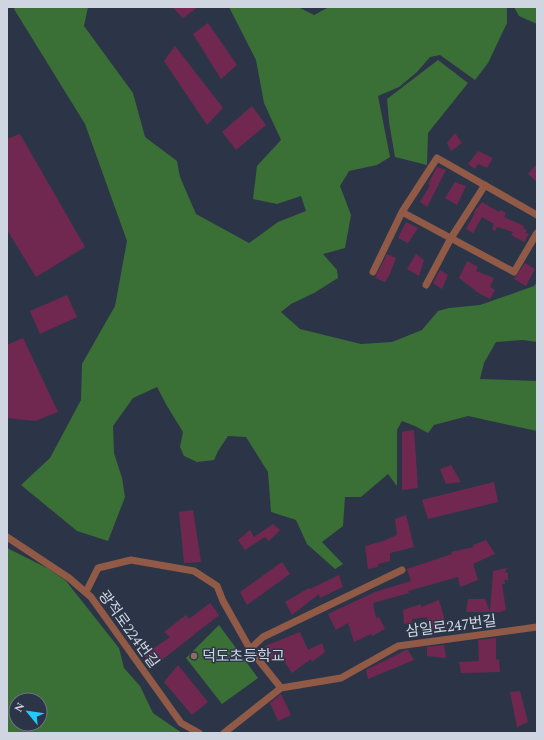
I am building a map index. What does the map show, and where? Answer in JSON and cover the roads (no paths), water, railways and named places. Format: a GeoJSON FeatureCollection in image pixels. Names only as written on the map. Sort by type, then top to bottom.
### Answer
{"type":"FeatureCollection","features":[{"type":"Feature","properties":{"kind":"street"},"geometry":{"type":"LineString","coordinates":[[373,272],[402,212],[436,158],[537,215]]}},
{"type":"Feature","properties":{"kind":"street"},"geometry":{"type":"LineString","coordinates":[[426,285],[451,238],[485,185]]}},
{"type":"Feature","properties":{"kind":"street"},"geometry":{"type":"LineString","coordinates":[[402,212],[514,272],[537,233]]}},
{"type":"Feature","properties":{"kind":"street","name":"광적로224번길"},"geometry":{"type":"LineString","coordinates":[[7,537],[68,578],[91,597],[181,723],[199,733]]}},
{"type":"Feature","properties":{"kind":"street"},"geometry":{"type":"LineString","coordinates":[[86,592],[98,568],[131,560],[194,572],[217,586],[250,649],[281,688]]}},
{"type":"Feature","properties":{"kind":"street"},"geometry":{"type":"LineString","coordinates":[[250,649],[263,637],[402,570]]}},
{"type":"Feature","properties":{"kind":"street","name":"삼일로247번길"},"geometry":{"type":"LineString","coordinates":[[224,733],[281,688],[341,678],[398,646],[537,627]]}},
{"type":"Feature","properties":{"kind":"place","name":"덕도초등학교"},"geometry":{"type":"Point","coordinates":[194,656]}}]}
